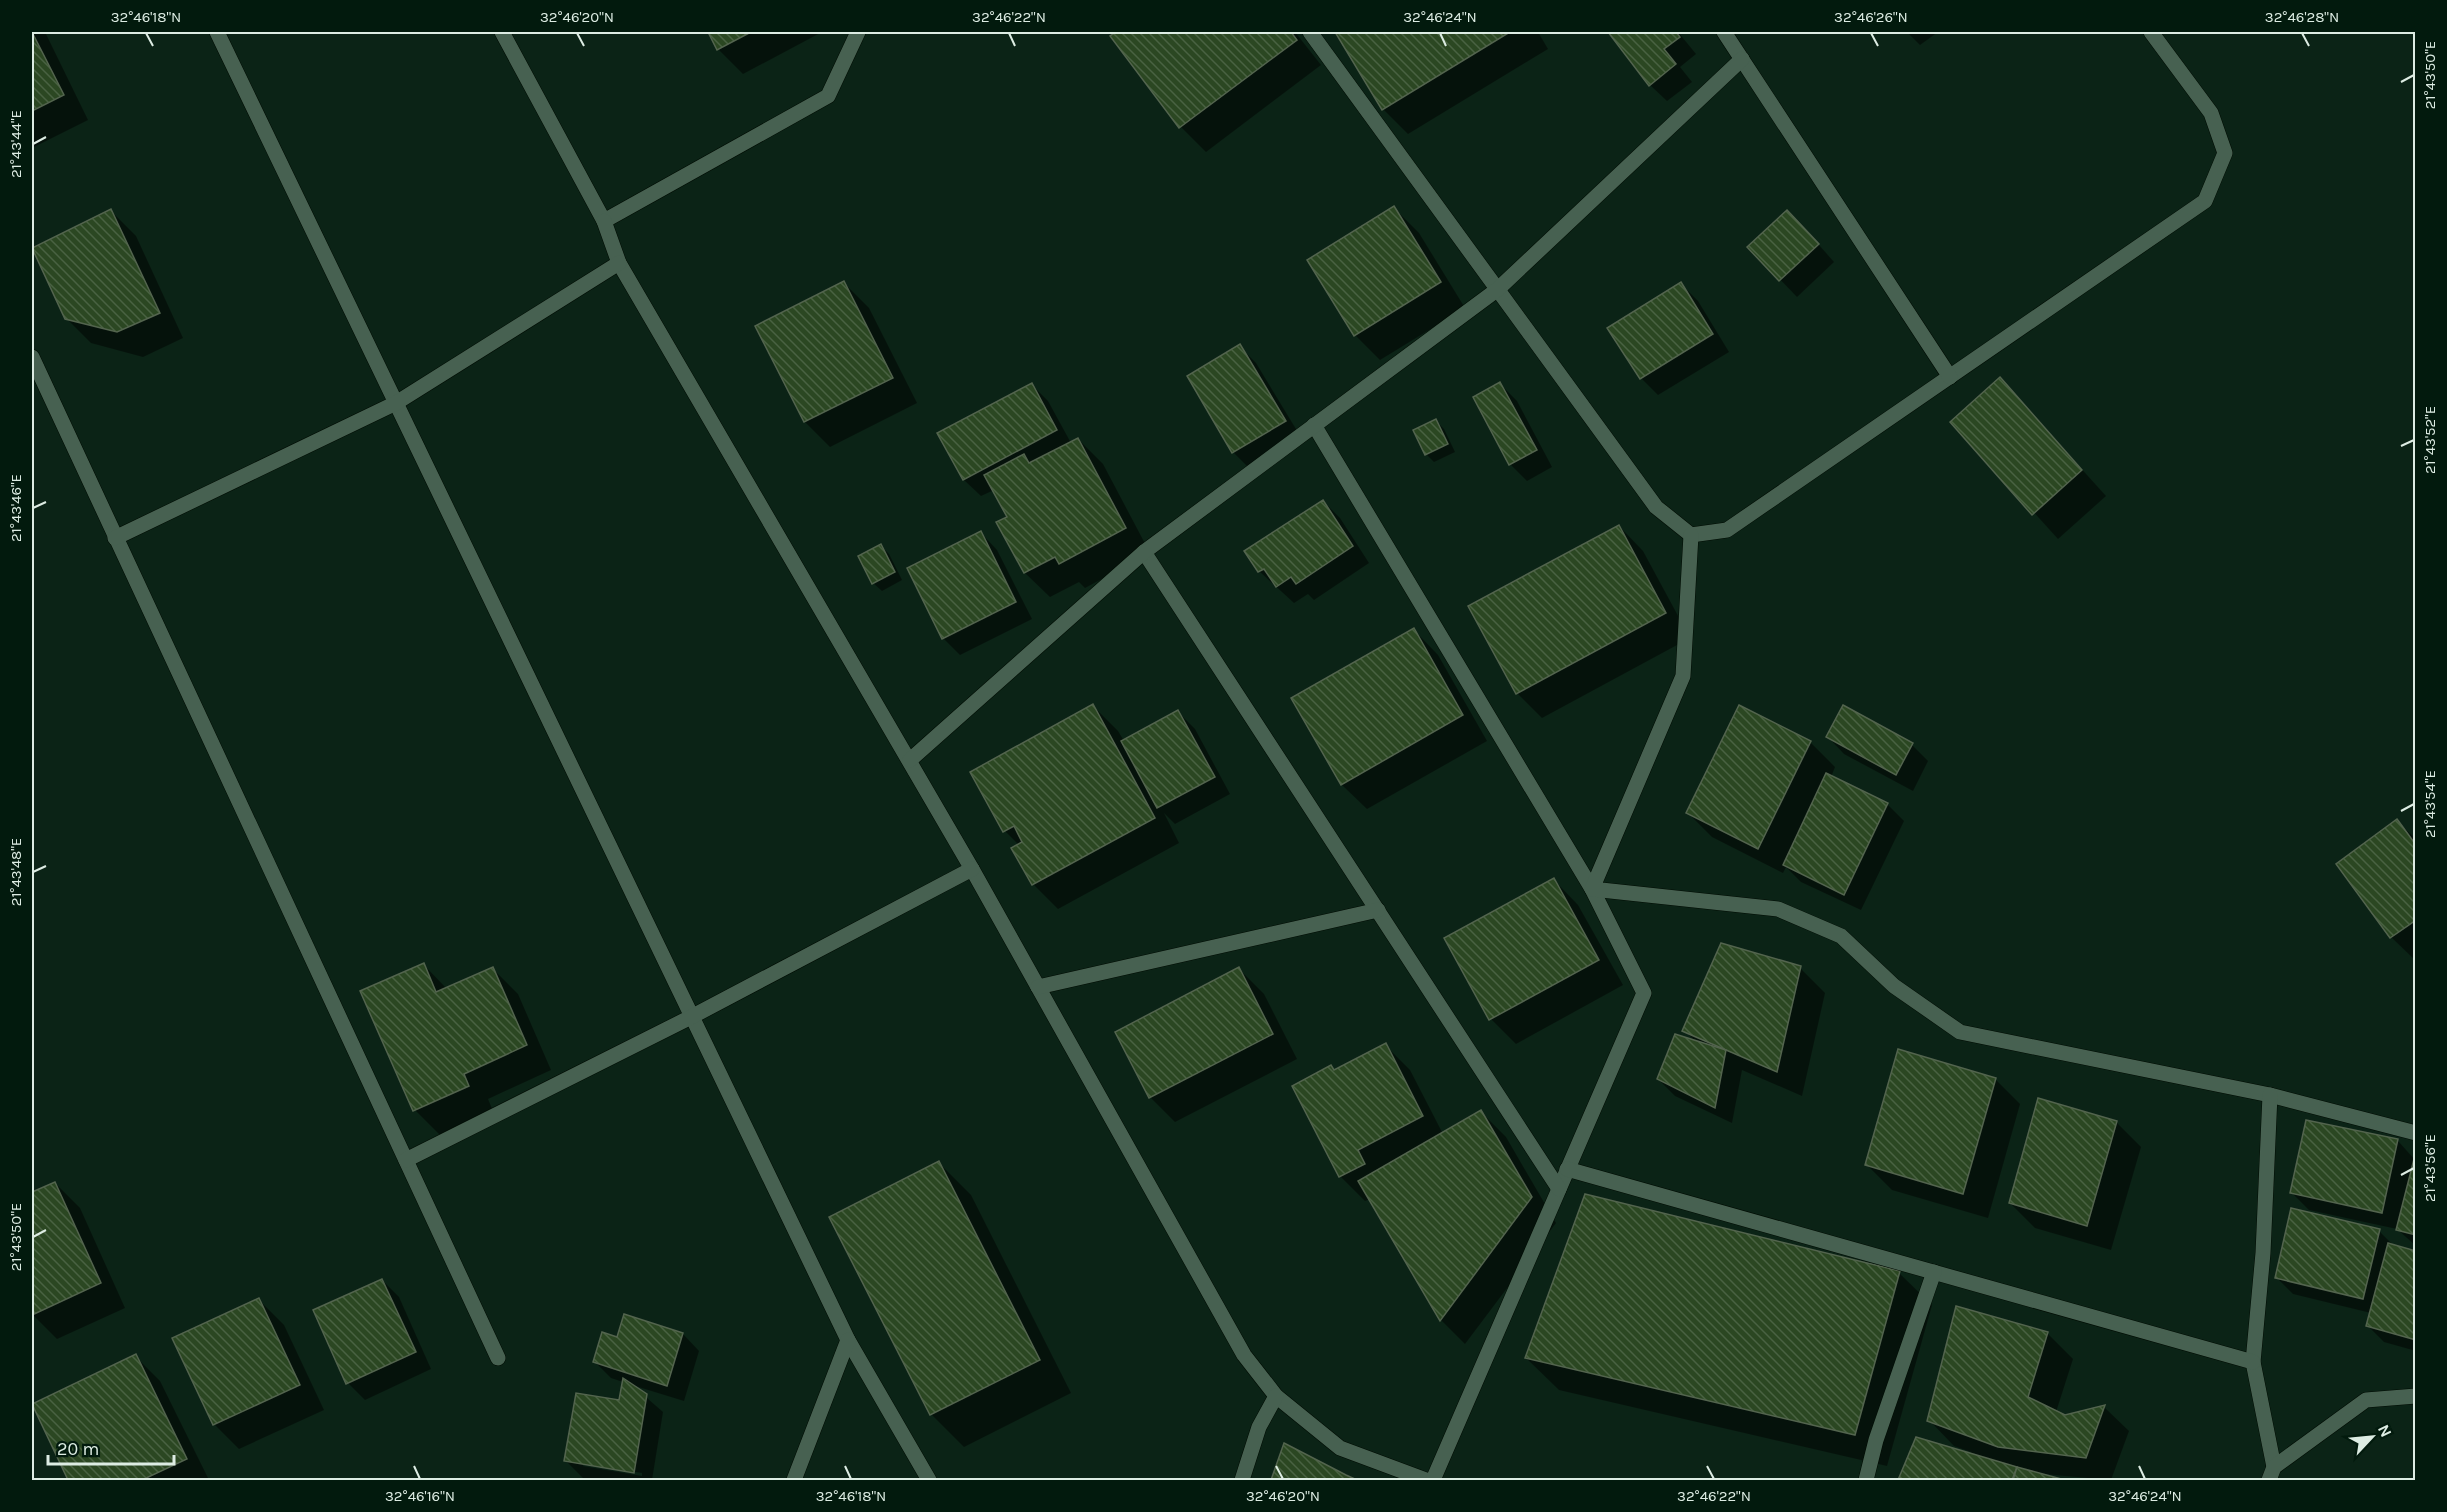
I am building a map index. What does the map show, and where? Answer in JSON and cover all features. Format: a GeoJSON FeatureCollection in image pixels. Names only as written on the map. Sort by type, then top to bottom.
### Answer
{"type":"FeatureCollection","features":[{"type":"Feature","properties":{"kind":"street"},"geometry":{"type":"LineString","coordinates":[[217,32],[848,1340],[929,1480]]}},
{"type":"Feature","properties":{"kind":"street"},"geometry":{"type":"LineString","coordinates":[[502,32],[604,221],[619,262],[910,760],[1244,1354],[1276,1396],[1340,1448],[1426,1480]]}},
{"type":"Feature","properties":{"kind":"street"},"geometry":{"type":"LineString","coordinates":[[604,221],[828,96],[858,32]]}},
{"type":"Feature","properties":{"kind":"street"},"geometry":{"type":"LineString","coordinates":[[1310,32],[1656,507],[1691,535],[1727,530],[2205,201],[2225,153],[2211,113],[2151,32]]}},
{"type":"Feature","properties":{"kind":"street"},"geometry":{"type":"LineString","coordinates":[[1724,32],[1950,377]]}},
{"type":"Feature","properties":{"kind":"street"},"geometry":{"type":"LineString","coordinates":[[910,760],[1144,552],[1498,289],[1742,59]]}},
{"type":"Feature","properties":{"kind":"street"},"geometry":{"type":"LineString","coordinates":[[116,538],[396,403],[619,262]]}},
{"type":"Feature","properties":{"kind":"street"},"geometry":{"type":"LineString","coordinates":[[32,362],[498,1358]]}},
{"type":"Feature","properties":{"kind":"street"},"geometry":{"type":"LineString","coordinates":[[1314,425],[1592,889],[1644,993],[1433,1480]]}},
{"type":"Feature","properties":{"kind":"street"},"geometry":{"type":"LineString","coordinates":[[1592,889],[1683,676],[1691,535]]}},
{"type":"Feature","properties":{"kind":"street"},"geometry":{"type":"LineString","coordinates":[[1144,552],[1559,1188]]}},
{"type":"Feature","properties":{"kind":"street"},"geometry":{"type":"LineString","coordinates":[[406,1160],[693,1016],[972,869]]}},
{"type":"Feature","properties":{"kind":"street"},"geometry":{"type":"LineString","coordinates":[[1592,889],[1778,909],[1841,936],[1894,986],[1960,1032],[2270,1095],[2415,1133]]}},
{"type":"Feature","properties":{"kind":"street"},"geometry":{"type":"LineString","coordinates":[[1038,987],[1378,910]]}},
{"type":"Feature","properties":{"kind":"street"},"geometry":{"type":"LineString","coordinates":[[2270,1095],[2263,1253],[2253,1362],[2272,1474],[2366,1400],[2415,1396]]}},
{"type":"Feature","properties":{"kind":"street"},"geometry":{"type":"LineString","coordinates":[[1567,1169],[2253,1362]]}},
{"type":"Feature","properties":{"kind":"street"},"geometry":{"type":"LineString","coordinates":[[1866,1480],[1876,1440],[1934,1272]]}},
{"type":"Feature","properties":{"kind":"street"},"geometry":{"type":"LineString","coordinates":[[794,1480],[848,1340]]}},
{"type":"Feature","properties":{"kind":"street"},"geometry":{"type":"LineString","coordinates":[[1242,1480],[1259,1427],[1276,1396]]}},
{"type":"Feature","properties":{"kind":"building"},"geometry":{"type":"Polygon","coordinates":[[[32,32],[64,95],[32,111],[32,32]]]}},
{"type":"Feature","properties":{"kind":"building"},"geometry":{"type":"Polygon","coordinates":[[[708,32],[751,32],[717,50],[708,32]]]}},
{"type":"Feature","properties":{"kind":"building"},"geometry":{"type":"Polygon","coordinates":[[[1116,32],[1291,32],[1297,40],[1179,128],[1110,36],[1116,32]]]}},
{"type":"Feature","properties":{"kind":"building"},"geometry":{"type":"Polygon","coordinates":[[[1335,32],[1510,32],[1382,110],[1335,32]]]}},
{"type":"Feature","properties":{"kind":"building"},"geometry":{"type":"Polygon","coordinates":[[[1608,32],[1676,32],[1680,37],[1664,49],[1676,64],[1649,86],[1608,32]]]}},
{"type":"Feature","properties":{"kind":"building"},"geometry":{"type":"Polygon","coordinates":[[[1394,206],[1441,282],[1354,336],[1307,260],[1394,206]]]}},
{"type":"Feature","properties":{"kind":"building"},"geometry":{"type":"Polygon","coordinates":[[[111,209],[160,313],[117,332],[65,319],[32,248],[111,209]]]}},
{"type":"Feature","properties":{"kind":"building"},"geometry":{"type":"Polygon","coordinates":[[[1787,210],[1819,244],[1779,281],[1747,247],[1787,210]]]}},
{"type":"Feature","properties":{"kind":"building"},"geometry":{"type":"Polygon","coordinates":[[[844,281],[893,378],[804,422],[755,326],[844,281]]]}},
{"type":"Feature","properties":{"kind":"building"},"geometry":{"type":"Polygon","coordinates":[[[1681,282],[1713,334],[1640,379],[1607,328],[1681,282]]]}},
{"type":"Feature","properties":{"kind":"building"},"geometry":{"type":"Polygon","coordinates":[[[1240,344],[1286,421],[1232,453],[1187,376],[1240,344]]]}},
{"type":"Feature","properties":{"kind":"building"},"geometry":{"type":"Polygon","coordinates":[[[2000,377],[2082,470],[2032,515],[1950,422],[2000,377]]]}},
{"type":"Feature","properties":{"kind":"building"},"geometry":{"type":"Polygon","coordinates":[[[1500,382],[1537,450],[1509,465],[1473,397],[1500,382]]]}},
{"type":"Feature","properties":{"kind":"building"},"geometry":{"type":"Polygon","coordinates":[[[1032,383],[1057,430],[963,480],[937,433],[1032,383]]]}},
{"type":"Feature","properties":{"kind":"building"},"geometry":{"type":"Polygon","coordinates":[[[1436,419],[1448,444],[1425,455],[1413,430],[1436,419]]]}},
{"type":"Feature","properties":{"kind":"building"},"geometry":{"type":"Polygon","coordinates":[[[1078,438],[1126,528],[1059,564],[1055,557],[1024,573],[996,522],[1007,517],[984,475],[1024,454],[1029,463],[1078,438]]]}},
{"type":"Feature","properties":{"kind":"building"},"geometry":{"type":"Polygon","coordinates":[[[1323,500],[1353,546],[1296,584],[1291,577],[1276,587],[1264,569],[1258,572],[1244,551],[1323,500]]]}},
{"type":"Feature","properties":{"kind":"building"},"geometry":{"type":"Polygon","coordinates":[[[1619,525],[1666,613],[1516,694],[1468,606],[1619,525]]]}},
{"type":"Feature","properties":{"kind":"building"},"geometry":{"type":"Polygon","coordinates":[[[981,531],[1016,602],[942,639],[907,568],[981,531]]]}},
{"type":"Feature","properties":{"kind":"building"},"geometry":{"type":"Polygon","coordinates":[[[881,544],[895,572],[872,584],[858,556],[881,544]]]}},
{"type":"Feature","properties":{"kind":"building"},"geometry":{"type":"Polygon","coordinates":[[[1414,628],[1463,715],[1341,785],[1291,698],[1414,628]]]}},
{"type":"Feature","properties":{"kind":"building"},"geometry":{"type":"Polygon","coordinates":[[[1093,704],[1155,818],[1032,885],[1011,848],[1022,842],[1014,826],[1003,832],[970,772],[1093,704]]]}},
{"type":"Feature","properties":{"kind":"building"},"geometry":{"type":"Polygon","coordinates":[[[1739,705],[1811,741],[1758,849],[1686,813],[1739,705]]]}},
{"type":"Feature","properties":{"kind":"building"},"geometry":{"type":"Polygon","coordinates":[[[1843,705],[1913,743],[1896,775],[1826,737],[1843,705]]]}},
{"type":"Feature","properties":{"kind":"building"},"geometry":{"type":"Polygon","coordinates":[[[1178,710],[1215,777],[1157,808],[1121,741],[1178,710]]]}},
{"type":"Feature","properties":{"kind":"building"},"geometry":{"type":"Polygon","coordinates":[[[1826,773],[1888,803],[1844,895],[1783,865],[1826,773]]]}},
{"type":"Feature","properties":{"kind":"building"},"geometry":{"type":"Polygon","coordinates":[[[2397,819],[2416,845],[2416,920],[2390,938],[2336,864],[2397,819]]]}},
{"type":"Feature","properties":{"kind":"building"},"geometry":{"type":"Polygon","coordinates":[[[1554,878],[1599,960],[1489,1020],[1444,938],[1554,878]]]}},
{"type":"Feature","properties":{"kind":"building"},"geometry":{"type":"Polygon","coordinates":[[[1721,943],[1801,966],[1777,1072],[1682,1031],[1721,943]]]}},
{"type":"Feature","properties":{"kind":"building"},"geometry":{"type":"Polygon","coordinates":[[[424,963],[436,992],[493,967],[527,1045],[464,1074],[469,1086],[413,1111],[360,991],[424,963]]]}},
{"type":"Feature","properties":{"kind":"building"},"geometry":{"type":"Polygon","coordinates":[[[1239,967],[1273,1034],[1149,1098],[1115,1032],[1239,967]]]}},
{"type":"Feature","properties":{"kind":"building"},"geometry":{"type":"Polygon","coordinates":[[[1675,1034],[1726,1050],[1715,1108],[1657,1079],[1675,1034]]]}},
{"type":"Feature","properties":{"kind":"building"},"geometry":{"type":"Polygon","coordinates":[[[1386,1043],[1423,1116],[1358,1150],[1365,1164],[1339,1177],[1292,1086],[1331,1065],[1334,1070],[1386,1043]]]}},
{"type":"Feature","properties":{"kind":"building"},"geometry":{"type":"Polygon","coordinates":[[[1898,1049],[1996,1078],[1963,1194],[1865,1165],[1898,1049]]]}},
{"type":"Feature","properties":{"kind":"building"},"geometry":{"type":"Polygon","coordinates":[[[2038,1098],[2117,1121],[2087,1226],[2009,1203],[2038,1098]]]}},
{"type":"Feature","properties":{"kind":"building"},"geometry":{"type":"Polygon","coordinates":[[[1481,1110],[1532,1197],[1440,1321],[1358,1181],[1481,1110]]]}},
{"type":"Feature","properties":{"kind":"building"},"geometry":{"type":"Polygon","coordinates":[[[2306,1120],[2398,1139],[2382,1213],[2290,1193],[2306,1120]]]}},
{"type":"Feature","properties":{"kind":"building"},"geometry":{"type":"Polygon","coordinates":[[[2414,1159],[2416,1159],[2416,1235],[2396,1230],[2414,1159]]]}},
{"type":"Feature","properties":{"kind":"building"},"geometry":{"type":"Polygon","coordinates":[[[939,1161],[1040,1360],[930,1415],[829,1217],[939,1161]]]}},
{"type":"Feature","properties":{"kind":"building"},"geometry":{"type":"Polygon","coordinates":[[[55,1182],[101,1283],[32,1315],[32,1192],[55,1182]]]}},
{"type":"Feature","properties":{"kind":"building"},"geometry":{"type":"Polygon","coordinates":[[[1585,1194],[1900,1271],[1855,1435],[1525,1358],[1585,1194]]]}},
{"type":"Feature","properties":{"kind":"building"},"geometry":{"type":"Polygon","coordinates":[[[2291,1208],[2380,1229],[2363,1299],[2275,1278],[2291,1208]]]}},
{"type":"Feature","properties":{"kind":"building"},"geometry":{"type":"Polygon","coordinates":[[[2388,1243],[2416,1251],[2416,1340],[2366,1326],[2388,1243]]]}},
{"type":"Feature","properties":{"kind":"building"},"geometry":{"type":"Polygon","coordinates":[[[382,1279],[416,1352],[346,1384],[313,1310],[382,1279]]]}},
{"type":"Feature","properties":{"kind":"building"},"geometry":{"type":"Polygon","coordinates":[[[259,1298],[300,1385],[213,1425],[172,1338],[259,1298]]]}},
{"type":"Feature","properties":{"kind":"building"},"geometry":{"type":"Polygon","coordinates":[[[1956,1306],[2048,1332],[2028,1397],[2065,1415],[2105,1405],[2086,1458],[1998,1447],[1927,1421],[1956,1306]]]}},
{"type":"Feature","properties":{"kind":"building"},"geometry":{"type":"Polygon","coordinates":[[[624,1314],[683,1333],[667,1386],[593,1362],[602,1332],[617,1337],[624,1314]]]}},
{"type":"Feature","properties":{"kind":"building"},"geometry":{"type":"Polygon","coordinates":[[[136,1354],[187,1459],[142,1480],[68,1480],[32,1404],[136,1354]]]}},
{"type":"Feature","properties":{"kind":"building"},"geometry":{"type":"Polygon","coordinates":[[[623,1378],[647,1394],[634,1473],[564,1461],[576,1393],[619,1400],[623,1378]]]}},
{"type":"Feature","properties":{"kind":"building"},"geometry":{"type":"Polygon","coordinates":[[[1916,1437],[2017,1467],[2012,1480],[1898,1480],[1916,1437]]]}},
{"type":"Feature","properties":{"kind":"building"},"geometry":{"type":"Polygon","coordinates":[[[1284,1443],[1346,1475],[1357,1480],[1271,1480],[1284,1443]]]}},
{"type":"Feature","properties":{"kind":"building"},"geometry":{"type":"Polygon","coordinates":[[[2017,1467],[2065,1480],[2013,1480],[2017,1467]]]}}]}
